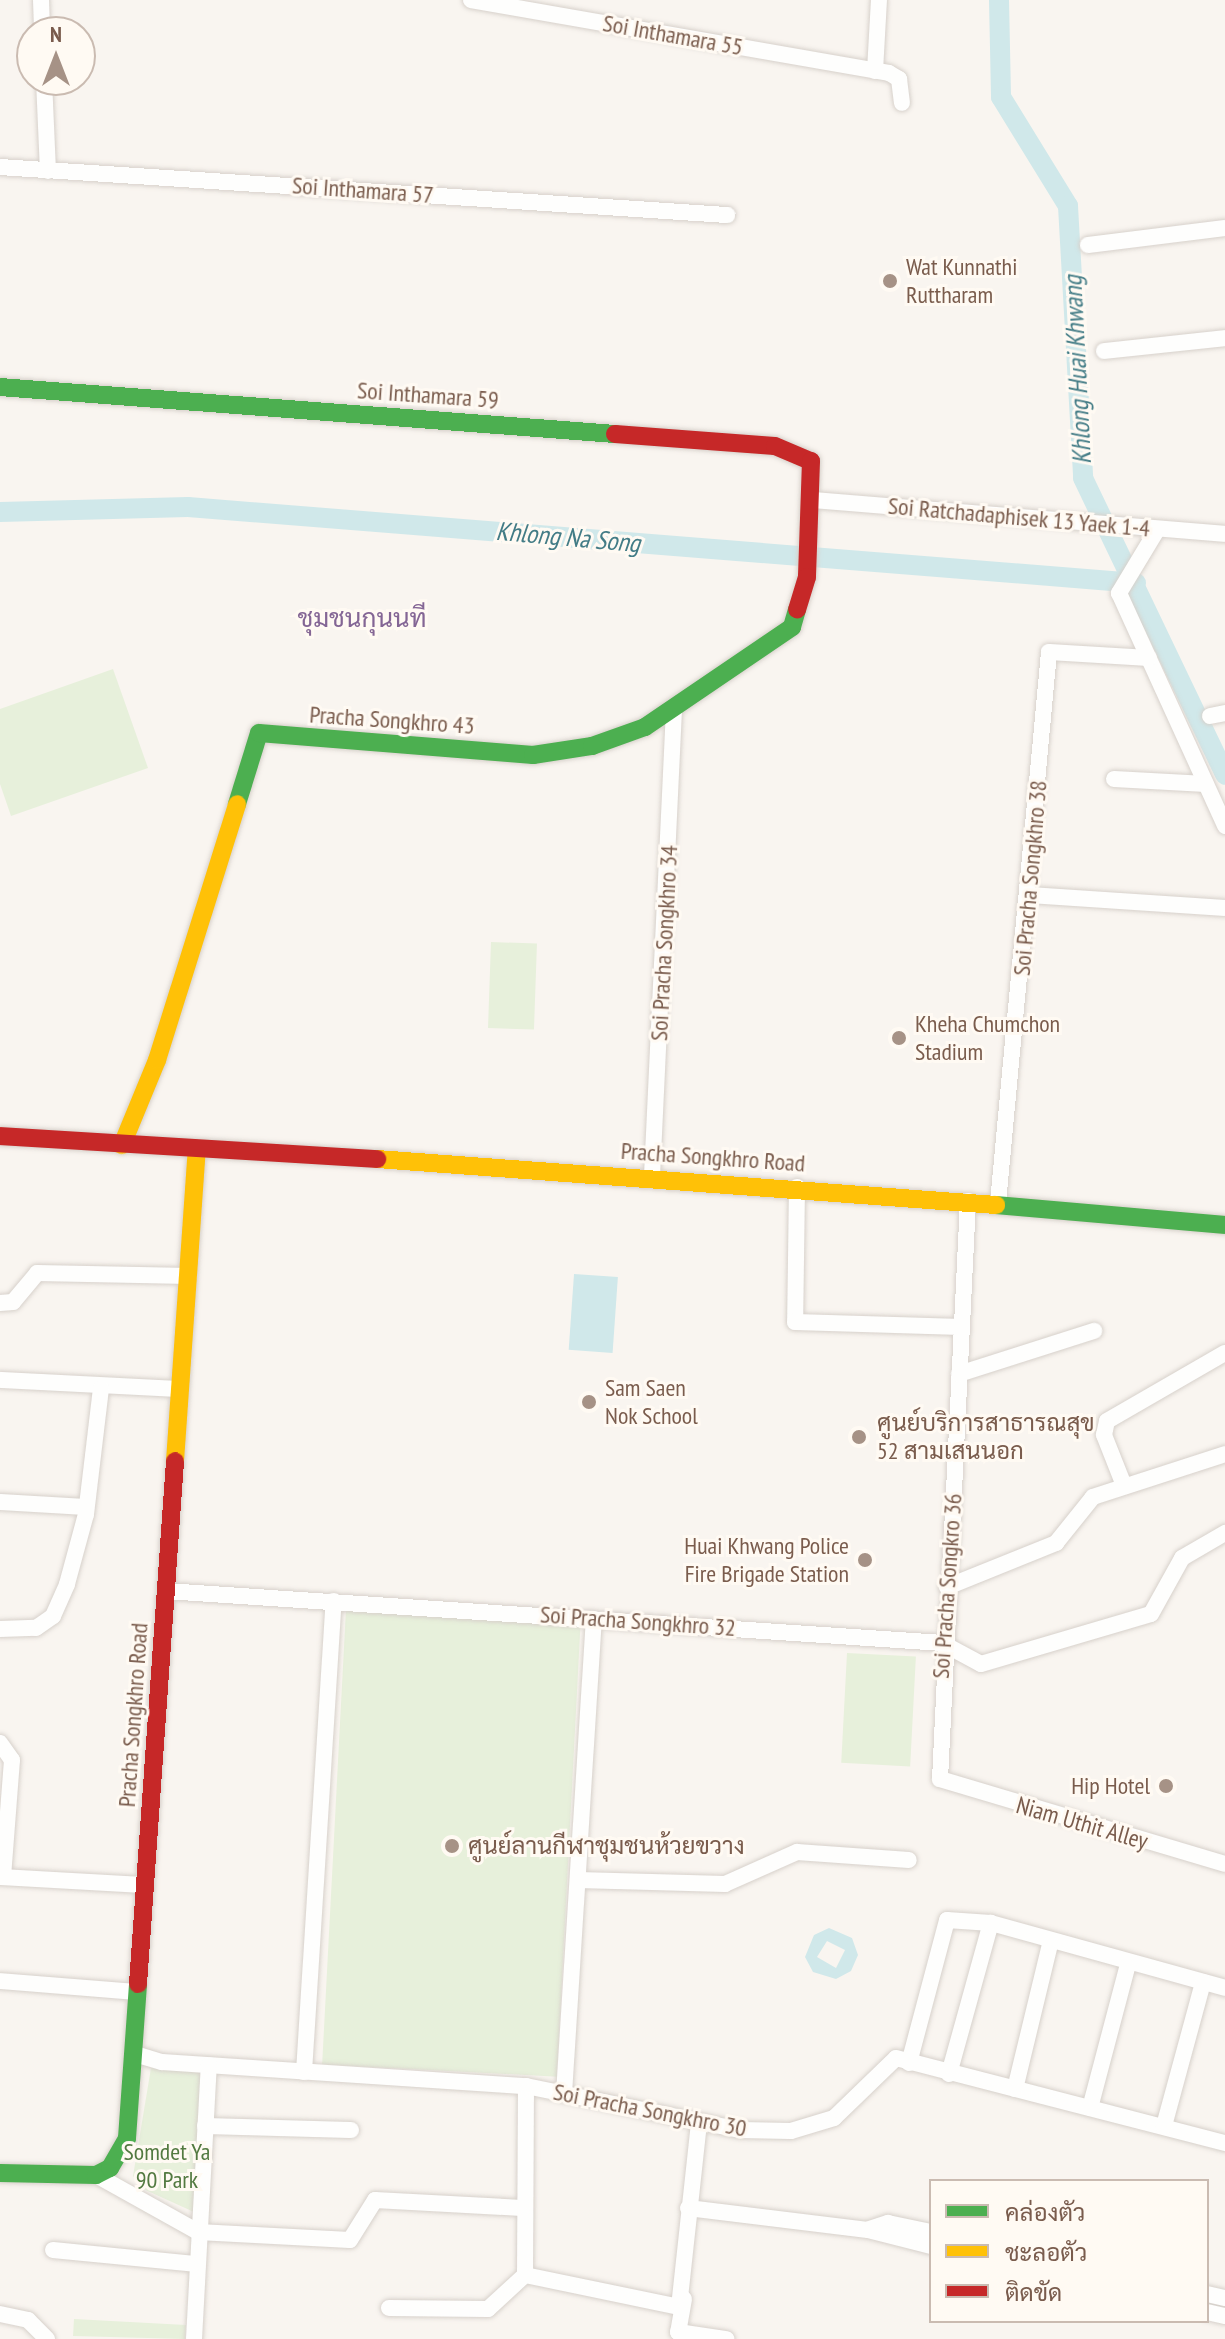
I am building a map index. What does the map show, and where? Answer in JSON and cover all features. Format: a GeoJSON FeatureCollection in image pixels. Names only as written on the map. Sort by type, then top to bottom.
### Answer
{"type":"FeatureCollection","features":[{"type":"Feature","properties":{"kind":"main road","name":"Soi Inthamara 59"},"geometry":{"type":"LineString","coordinates":[[0,387],[775,446],[811,461],[812,500]]}},
{"type":"Feature","properties":{"kind":"main road","name":"Pracha Songkhro 43"},"geometry":{"type":"LineString","coordinates":[[122,1145],[157,1060],[259,733],[533,755],[592,746],[674,710],[792,627],[807,577],[812,500]]}},
{"type":"Feature","properties":{"kind":"main road","name":"Pracha Songkhro Road"},"geometry":{"type":"LineString","coordinates":[[0,1136],[652,1176],[998,1203],[1225,1225]]}},
{"type":"Feature","properties":{"kind":"main road","name":"Pracha Songkhro Road"},"geometry":{"type":"LineString","coordinates":[[96,2175],[110,2168],[127,2138],[197,1149]]}},
{"type":"Feature","properties":{"kind":"main road"},"geometry":{"type":"LineString","coordinates":[[0,2173],[96,2175]]}},
{"type":"Feature","properties":{"kind":"street","name":"Soi Inthamara 55"},"geometry":{"type":"LineString","coordinates":[[471,0],[875,71]]}},
{"type":"Feature","properties":{"kind":"street"},"geometry":{"type":"LineString","coordinates":[[879,0],[875,71],[899,79],[902,103]]}},
{"type":"Feature","properties":{"kind":"street"},"geometry":{"type":"LineString","coordinates":[[45,96],[48,171]]}},
{"type":"Feature","properties":{"kind":"street","name":"Soi Inthamara 57"},"geometry":{"type":"LineString","coordinates":[[0,167],[727,215]]}},
{"type":"Feature","properties":{"kind":"street"},"geometry":{"type":"LineString","coordinates":[[1088,245],[1225,228]]}},
{"type":"Feature","properties":{"kind":"street"},"geometry":{"type":"LineString","coordinates":[[1104,351],[1225,338]]}},
{"type":"Feature","properties":{"kind":"street","name":"Soi Ratchadaphisek 13 Yaek 1-4"},"geometry":{"type":"LineString","coordinates":[[812,500],[1225,534]]}},
{"type":"Feature","properties":{"kind":"street"},"geometry":{"type":"LineString","coordinates":[[1157,530],[1119,593],[1225,826]]}},
{"type":"Feature","properties":{"kind":"street","name":"Soi Pracha Songkhro 38"},"geometry":{"type":"LineString","coordinates":[[998,1203],[1030,895],[1049,652],[1149,658]]}},
{"type":"Feature","properties":{"kind":"street","name":"Soi Pracha Songkhro 34"},"geometry":{"type":"LineString","coordinates":[[652,1176],[674,710]]}},
{"type":"Feature","properties":{"kind":"street"},"geometry":{"type":"LineString","coordinates":[[1114,779],[1206,784]]}},
{"type":"Feature","properties":{"kind":"street"},"geometry":{"type":"LineString","coordinates":[[1030,895],[1225,908]]}},
{"type":"Feature","properties":{"kind":"street"},"geometry":{"type":"LineString","coordinates":[[797,1187],[795,1322],[962,1327]]}},
{"type":"Feature","properties":{"kind":"street","name":"Soi Pracha Songkro 36"},"geometry":{"type":"LineString","coordinates":[[940,1779],[942,1643],[968,1201]]}},
{"type":"Feature","properties":{"kind":"street"},"geometry":{"type":"LineString","coordinates":[[0,1303],[13,1302],[37,1273],[189,1276]]}},
{"type":"Feature","properties":{"kind":"street"},"geometry":{"type":"LineString","coordinates":[[959,1374],[1094,1331]]}},
{"type":"Feature","properties":{"kind":"street"},"geometry":{"type":"LineString","coordinates":[[1123,1483],[1104,1435],[1107,1421],[1225,1353]]}},
{"type":"Feature","properties":{"kind":"street"},"geometry":{"type":"LineString","coordinates":[[0,1380],[101,1389],[180,1389]]}},
{"type":"Feature","properties":{"kind":"street"},"geometry":{"type":"LineString","coordinates":[[0,1629],[36,1628],[53,1616],[86,1507],[101,1389]]}},
{"type":"Feature","properties":{"kind":"street"},"geometry":{"type":"LineString","coordinates":[[947,1587],[1056,1543],[1093,1497],[1123,1483],[1225,1454]]}},
{"type":"Feature","properties":{"kind":"street"},"geometry":{"type":"LineString","coordinates":[[0,1502],[86,1507]]}},
{"type":"Feature","properties":{"kind":"street"},"geometry":{"type":"LineString","coordinates":[[942,1643],[981,1664],[1139,1619],[1160,1604],[1182,1558],[1225,1533]]}},
{"type":"Feature","properties":{"kind":"street","name":"Soi Pracha Songkhro 32"},"geometry":{"type":"LineString","coordinates":[[166,1591],[942,1643]]}},
{"type":"Feature","properties":{"kind":"street"},"geometry":{"type":"LineString","coordinates":[[304,2072],[334,1601]]}},
{"type":"Feature","properties":{"kind":"street"},"geometry":{"type":"LineString","coordinates":[[564,2094],[594,1619]]}},
{"type":"Feature","properties":{"kind":"street"},"geometry":{"type":"LineString","coordinates":[[0,1743],[12,1760],[2,1877],[144,1885]]}},
{"type":"Feature","properties":{"kind":"street","name":"Niam Uthit Alley"},"geometry":{"type":"LineString","coordinates":[[940,1779],[1225,1864]]}},
{"type":"Feature","properties":{"kind":"street"},"geometry":{"type":"LineString","coordinates":[[578,1880],[725,1884],[797,1852],[909,1860]]}},
{"type":"Feature","properties":{"kind":"street"},"geometry":{"type":"LineString","coordinates":[[1225,1988],[1050,1944],[991,1923],[955,1919],[942,1926],[909,2063],[1225,2143]]}},
{"type":"Feature","properties":{"kind":"street"},"geometry":{"type":"LineString","coordinates":[[949,2074],[991,1923]]}},
{"type":"Feature","properties":{"kind":"street"},"geometry":{"type":"LineString","coordinates":[[1015,2089],[1050,1944]]}},
{"type":"Feature","properties":{"kind":"street"},"geometry":{"type":"LineString","coordinates":[[1090,2108],[1128,1964]]}},
{"type":"Feature","properties":{"kind":"street"},"geometry":{"type":"LineString","coordinates":[[0,1981],[138,1992]]}},
{"type":"Feature","properties":{"kind":"street"},"geometry":{"type":"LineString","coordinates":[[1164,2126],[1203,1982]]}},
{"type":"Feature","properties":{"kind":"street","name":"Soi Pracha Songkhro 30"},"geometry":{"type":"LineString","coordinates":[[135,2054],[209,2065],[526,2086],[740,2130],[815,2125],[834,2118],[896,2058],[909,2063]]}},
{"type":"Feature","properties":{"kind":"street"},"geometry":{"type":"LineString","coordinates":[[200,2339],[194,2339],[209,2065]]}},
{"type":"Feature","properties":{"kind":"street"},"geometry":{"type":"LineString","coordinates":[[389,2308],[488,2309],[525,2275],[522,2208],[526,2086]]}},
{"type":"Feature","properties":{"kind":"street"},"geometry":{"type":"LineString","coordinates":[[699,2122],[688,2208],[684,2297],[678,2332],[726,2339]]}},
{"type":"Feature","properties":{"kind":"street"},"geometry":{"type":"LineString","coordinates":[[205,2126],[351,2130]]}},
{"type":"Feature","properties":{"kind":"street"},"geometry":{"type":"LineString","coordinates":[[96,2175],[198,2232],[350,2240],[375,2200],[522,2208]]}},
{"type":"Feature","properties":{"kind":"street"},"geometry":{"type":"LineString","coordinates":[[688,2208],[868,2230],[929,2245]]}},
{"type":"Feature","properties":{"kind":"street"},"geometry":{"type":"LineString","coordinates":[[868,2230],[888,2223],[929,2232]]}},
{"type":"Feature","properties":{"kind":"street"},"geometry":{"type":"LineString","coordinates":[[53,2250],[197,2264]]}},
{"type":"Feature","properties":{"kind":"street"},"geometry":{"type":"LineString","coordinates":[[525,2275],[670,2308],[684,2297]]}},
{"type":"Feature","properties":{"kind":"street"},"geometry":{"type":"LineString","coordinates":[[0,2314],[28,2320],[47,2339]]}},
{"type":"Feature","properties":{"kind":"green space"},"geometry":{"type":"Polygon","coordinates":[[[113,669],[148,768],[11,816],[0,784],[0,709],[113,669]]]}},
{"type":"Feature","properties":{"kind":"green space"},"geometry":{"type":"Polygon","coordinates":[[[491,942],[537,944],[534,1030],[488,1028],[491,942]]]}},
{"type":"Feature","properties":{"kind":"green space","name":"ศูนย์ลานกีฬาชุมชนห้วยขวาง"},"geometry":{"type":"Polygon","coordinates":[[[346,1609],[581,1621],[557,2077],[322,2064],[346,1609]]]}},
{"type":"Feature","properties":{"kind":"green space"},"geometry":{"type":"Polygon","coordinates":[[[847,1653],[916,1657],[910,1766],[841,1763],[847,1653]]]}},
{"type":"Feature","properties":{"kind":"green space","name":"Somdet Ya 90 Park"},"geometry":{"type":"Polygon","coordinates":[[[151,2068],[202,2073],[194,2212],[141,2188],[133,2176],[151,2068]]]}},
{"type":"Feature","properties":{"kind":"green space"},"geometry":{"type":"Polygon","coordinates":[[[74,2319],[186,2325],[185,2339],[73,2336],[74,2319]]]}},
{"type":"Feature","properties":{"kind":"water"},"geometry":{"type":"Polygon","coordinates":[[[574,1274],[618,1277],[613,1353],[569,1350],[574,1274]]]}},
{"type":"Feature","properties":{"kind":"water"},"geometry":{"type":"Polygon","coordinates":[[[829,1928],[852,1938],[858,1955],[851,1971],[836,1979],[813,1972],[805,1957],[814,1935],[829,1928]],[[827,1941],[817,1957],[836,1968],[845,1950],[827,1941]]]}},
{"type":"Feature","properties":{"kind":"waterway","name":"Khlong Huai Khwang"},"geometry":{"type":"LineString","coordinates":[[999,0],[1001,97],[1068,206],[1083,478],[1225,775]]}},
{"type":"Feature","properties":{"kind":"waterway","name":"Khlong Na Song"},"geometry":{"type":"LineString","coordinates":[[0,512],[188,507],[1136,583]]}},
{"type":"Feature","properties":{"kind":"traffic: fast"},"geometry":{"type":"LineString","coordinates":[[0,387],[615,434]]}},
{"type":"Feature","properties":{"kind":"traffic: fast"},"geometry":{"type":"LineString","coordinates":[[237,804],[259,733],[533,755],[592,746],[645,727],[792,627],[797,610]]}},
{"type":"Feature","properties":{"kind":"traffic: fast"},"geometry":{"type":"LineString","coordinates":[[996,1205],[1225,1225]]}},
{"type":"Feature","properties":{"kind":"traffic: fast"},"geometry":{"type":"LineString","coordinates":[[0,2173],[96,2175],[110,2168],[127,2138],[138,1984]]}},
{"type":"Feature","properties":{"kind":"traffic: slow"},"geometry":{"type":"LineString","coordinates":[[122,1145],[157,1060],[237,804]]}},
{"type":"Feature","properties":{"kind":"traffic: slow"},"geometry":{"type":"LineString","coordinates":[[175,1461],[197,1149]]}},
{"type":"Feature","properties":{"kind":"traffic: slow"},"geometry":{"type":"LineString","coordinates":[[377,1159],[996,1205]]}},
{"type":"Feature","properties":{"kind":"traffic: jam"},"geometry":{"type":"LineString","coordinates":[[615,434],[775,446],[811,461],[807,577],[797,610]]}},
{"type":"Feature","properties":{"kind":"traffic: jam"},"geometry":{"type":"LineString","coordinates":[[0,1136],[377,1159]]}},
{"type":"Feature","properties":{"kind":"traffic: jam"},"geometry":{"type":"LineString","coordinates":[[138,1984],[175,1461]]}},
{"type":"Feature","properties":{"kind":"place","name":"Wat Kunnathi Ruttharam"},"geometry":{"type":"Point","coordinates":[890,281]}},
{"type":"Feature","properties":{"kind":"place","name":"Kheha Chumchon Stadium"},"geometry":{"type":"Point","coordinates":[899,1038]}},
{"type":"Feature","properties":{"kind":"place","name":"Sam Saen Nok School"},"geometry":{"type":"Point","coordinates":[589,1402]}},
{"type":"Feature","properties":{"kind":"place","name":"ศูนย์บริการสาธารณสุข 52 สามเสนนอก"},"geometry":{"type":"Point","coordinates":[859,1437]}},
{"type":"Feature","properties":{"kind":"place","name":"Huai Khwang Police Fire Brigade Station"},"geometry":{"type":"Point","coordinates":[865,1560]}},
{"type":"Feature","properties":{"kind":"place","name":"Hip Hotel"},"geometry":{"type":"Point","coordinates":[1166,1786]}},
{"type":"Feature","properties":{"kind":"place","name":"ศูนย์ลานกีฬาชุมชนห้วยขวาง"},"geometry":{"type":"Point","coordinates":[452,1846]}},
{"type":"Feature","properties":{"kind":"district","name":"ชุมชนกุนนที"},"geometry":{"type":"Point","coordinates":[362,618]}}]}
